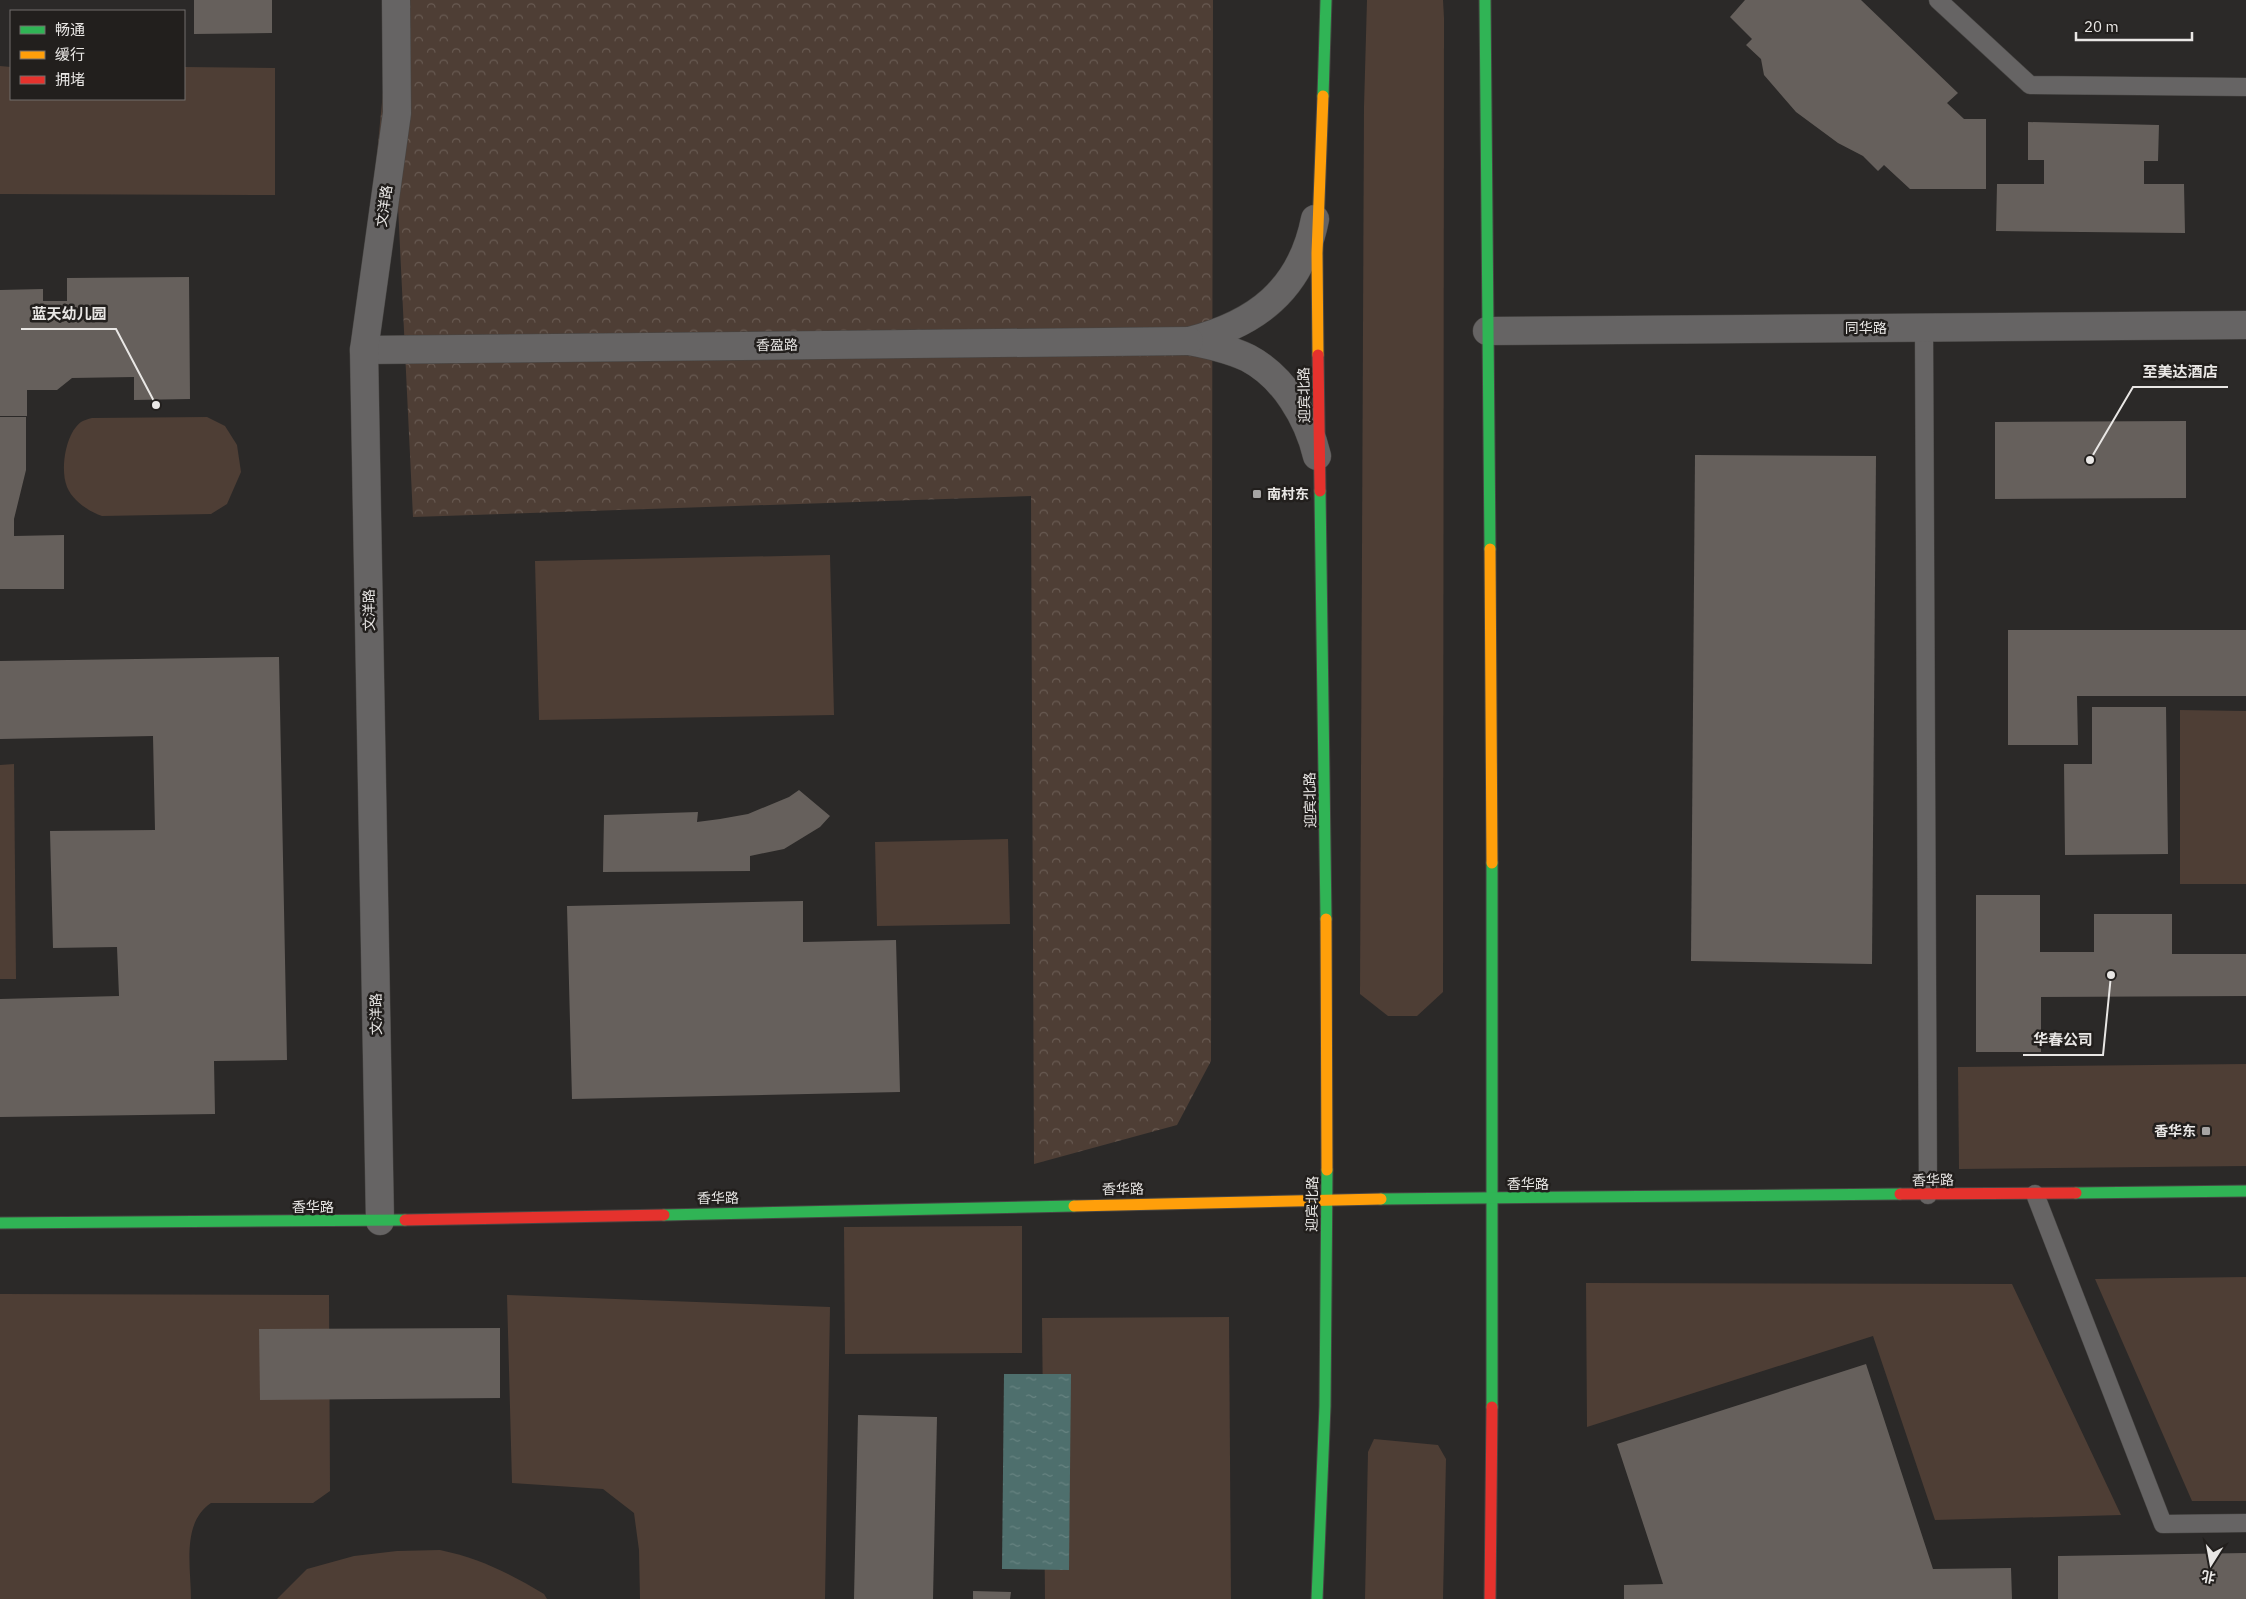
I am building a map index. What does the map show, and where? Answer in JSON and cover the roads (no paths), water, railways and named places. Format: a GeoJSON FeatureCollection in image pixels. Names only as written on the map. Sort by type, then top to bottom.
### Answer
{"type":"FeatureCollection","features":[{"type":"Feature","properties":{"kind":"main road","name":"迎宾北路"},"geometry":{"type":"LineString","coordinates":[[1317,1599],[1325,1406],[1328,1045],[1317,253],[1326,0]]}},
{"type":"Feature","properties":{"kind":"main road"},"geometry":{"type":"LineString","coordinates":[[1485,0],[1492,1413],[1490,1599]]}},
{"type":"Feature","properties":{"kind":"main road","name":"香华路"},"geometry":{"type":"LineString","coordinates":[[0,1223],[380,1221],[1327,1200],[2246,1191]]}},
{"type":"Feature","properties":{"kind":"street","name":"文洋路"},"geometry":{"type":"LineString","coordinates":[[380,1221],[364,350],[397,113],[396,0]]}},
{"type":"Feature","properties":{"kind":"street"},"geometry":{"type":"LineString","coordinates":[[1189,341],[1220,333],[1250,318],[1272,301],[1288,284],[1310,241],[1319,198]]}},
{"type":"Feature","properties":{"kind":"street","name":"同华路"},"geometry":{"type":"LineString","coordinates":[[1487,331],[2246,326]]}},
{"type":"Feature","properties":{"kind":"street","name":"香盈路"},"geometry":{"type":"LineString","coordinates":[[364,350],[1189,341]]}},
{"type":"Feature","properties":{"kind":"street"},"geometry":{"type":"LineString","coordinates":[[1189,341],[1221,347],[1248,359],[1274,377],[1306,422],[1320,467]]}},
{"type":"Feature","properties":{"kind":"lane"},"geometry":{"type":"LineString","coordinates":[[1938,0],[2030,85],[2246,87]]}},
{"type":"Feature","properties":{"kind":"lane"},"geometry":{"type":"LineString","coordinates":[[1924,328],[1928,1195]]}},
{"type":"Feature","properties":{"kind":"lane"},"geometry":{"type":"LineString","coordinates":[[2035,1194],[2163,1524],[2246,1523]]}},
{"type":"Feature","properties":{"kind":"water"},"geometry":{"type":"Polygon","coordinates":[[[1004,1374],[1071,1374],[1069,1570],[1002,1569],[1004,1374]]]}},
{"type":"Feature","properties":{"kind":"place","name":"蓝天幼儿园"},"geometry":{"type":"Point","coordinates":[156,405]}},
{"type":"Feature","properties":{"kind":"place","name":"至美达酒店"},"geometry":{"type":"Point","coordinates":[2090,460]}},
{"type":"Feature","properties":{"kind":"place","name":"南村东"},"geometry":{"type":"Point","coordinates":[1257,494]}},
{"type":"Feature","properties":{"kind":"place","name":"华春公司"},"geometry":{"type":"Point","coordinates":[2111,975]}},
{"type":"Feature","properties":{"kind":"place","name":"香华东"},"geometry":{"type":"Point","coordinates":[2206,1131]}}]}
